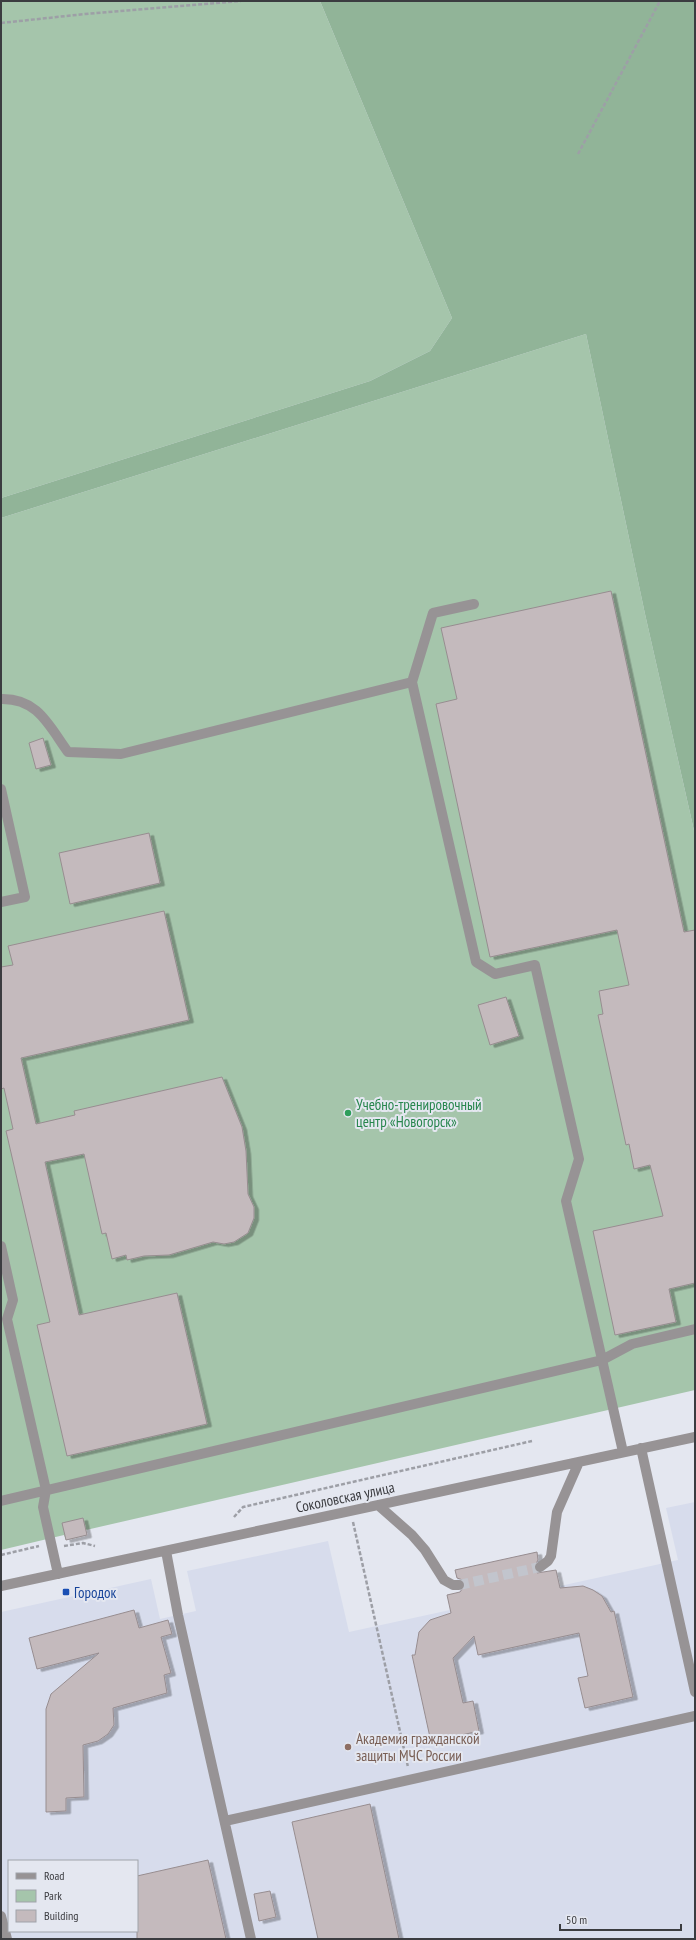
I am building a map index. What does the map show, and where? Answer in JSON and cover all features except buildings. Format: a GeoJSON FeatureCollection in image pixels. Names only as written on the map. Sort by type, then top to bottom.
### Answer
{"type":"FeatureCollection","features":[{"type":"Feature","properties":{"kind":"street"},"geometry":{"type":"LineString","coordinates":[[474,604],[433,613],[412,682],[476,962],[495,974],[535,965],[579,1160],[566,1201],[623,1452]]}},
{"type":"Feature","properties":{"kind":"street"},"geometry":{"type":"LineString","coordinates":[[1,700],[14,699],[37,710],[68,752],[121,754],[412,682]]}},
{"type":"Feature","properties":{"kind":"street"},"geometry":{"type":"LineString","coordinates":[[1,789],[25,897],[1,902]]}},
{"type":"Feature","properties":{"kind":"street"},"geometry":{"type":"LineString","coordinates":[[1,1246],[13,1300],[4,1319],[46,1490],[43,1507],[58,1574]]}},
{"type":"Feature","properties":{"kind":"street"},"geometry":{"type":"LineString","coordinates":[[1,1501],[602,1360],[632,1344],[695,1329]]}},
{"type":"Feature","properties":{"kind":"street","name":"Соколовская улица"},"geometry":{"type":"LineString","coordinates":[[1,1586],[695,1437]]}},
{"type":"Feature","properties":{"kind":"street"},"geometry":{"type":"LineString","coordinates":[[641,1448],[695,1692]]}},
{"type":"Feature","properties":{"kind":"street"},"geometry":{"type":"LineString","coordinates":[[540,1567],[548,1561],[551,1556],[557,1512],[579,1462]]}},
{"type":"Feature","properties":{"kind":"street"},"geometry":{"type":"LineString","coordinates":[[378,1505],[412,1535],[425,1550],[444,1580],[453,1585],[458,1585]]}},
{"type":"Feature","properties":{"kind":"street"},"geometry":{"type":"LineString","coordinates":[[166,1550],[178,1615],[251,1939]]}},
{"type":"Feature","properties":{"kind":"street"},"geometry":{"type":"LineString","coordinates":[[225,1821],[695,1716]]}},
{"type":"Feature","properties":{"kind":"street"},"geometry":{"type":"LineString","coordinates":[[1,1916],[8,1939]]}},
{"type":"Feature","properties":{"kind":"path"},"geometry":{"type":"LineString","coordinates":[[1,23],[85,14],[241,1]]}},
{"type":"Feature","properties":{"kind":"path"},"geometry":{"type":"LineString","coordinates":[[578,154],[660,1]]}},
{"type":"Feature","properties":{"kind":"path"},"geometry":{"type":"LineString","coordinates":[[234,1517],[243,1507],[532,1441]]}},
{"type":"Feature","properties":{"kind":"path"},"geometry":{"type":"LineString","coordinates":[[354,1522],[411,1779]]}},
{"type":"Feature","properties":{"kind":"shaded area","name":"Академия гражданской защиты МЧС России"},"geometry":{"type":"Polygon","coordinates":[[[695,1502],[695,1939],[1,1939],[1,1612],[151,1579],[160,1619],[196,1611],[187,1571],[328,1541],[349,1632],[450,1610],[447,1595],[460,1592],[455,1570],[537,1552],[541,1573],[556,1570],[560,1586],[678,1560],[666,1508],[695,1502]]]}},
{"type":"Feature","properties":{"kind":"green space"},"geometry":{"type":"Polygon","coordinates":[[[1,1],[320,1],[452,318],[430,351],[370,381],[1,498],[1,1]]]}},
{"type":"Feature","properties":{"kind":"green space"},"geometry":{"type":"Polygon","coordinates":[[[320,1],[695,1],[695,835],[645,614],[586,334],[1,518],[1,498],[370,381],[430,351],[452,318],[320,1]]]}},
{"type":"Feature","properties":{"kind":"green space","name":"Учебно-тренировочный центр «Новогорск»"},"geometry":{"type":"Polygon","coordinates":[[[586,334],[645,614],[695,835],[695,1390],[86,1530],[87,1535],[66,1540],[64,1535],[1,1550],[1,518],[586,334]]]}},
{"type":"Feature","properties":{"kind":"tunnel"},"geometry":{"type":"LineString","coordinates":[[459,1585],[540,1567]]}},
{"type":"Feature","properties":{"kind":"place","name":"Учебно-тренировочный центр «Новогорск»"},"geometry":{"type":"Point","coordinates":[348,1113]}},
{"type":"Feature","properties":{"kind":"place","name":"Городок"},"geometry":{"type":"Point","coordinates":[66,1592]}},
{"type":"Feature","properties":{"kind":"place","name":"Академия гражданской защиты МЧС России"},"geometry":{"type":"Point","coordinates":[348,1747]}}]}
